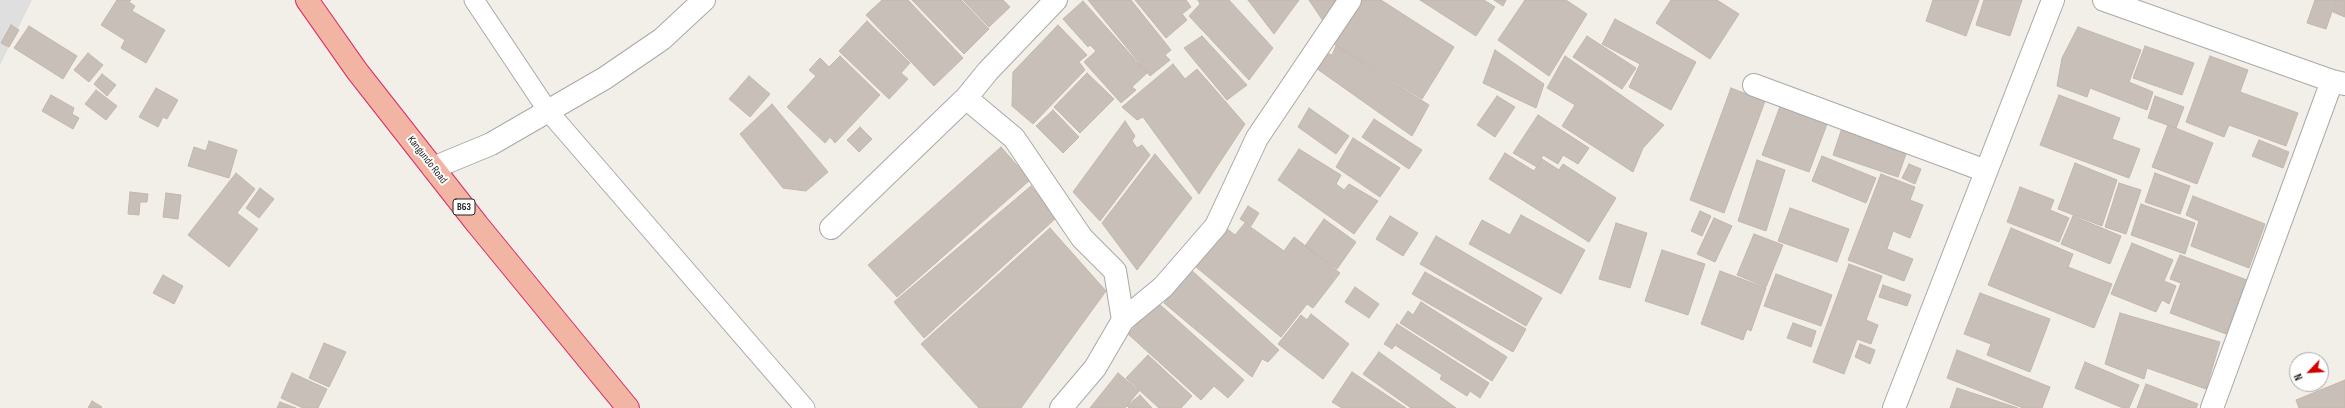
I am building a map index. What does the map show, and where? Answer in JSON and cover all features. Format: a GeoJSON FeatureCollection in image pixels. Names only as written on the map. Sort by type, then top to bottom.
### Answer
{"type":"FeatureCollection","features":[{"type":"Feature","properties":{"kind":"highway","name":"Kangundo Road"},"geometry":{"type":"LineString","coordinates":[[307,0],[357,71],[476,224],[628,408]]}},
{"type":"Feature","properties":{"kind":"street"},"geometry":{"type":"LineString","coordinates":[[433,168],[490,144],[605,78],[662,39],[704,0]]}},
{"type":"Feature","properties":{"kind":"street"},"geometry":{"type":"LineString","coordinates":[[831,228],[966,98],[983,76],[1056,0]]}},
{"type":"Feature","properties":{"kind":"street"},"geometry":{"type":"LineString","coordinates":[[1061,408],[1095,368],[1123,320],[1163,287],[1216,226],[1257,138],[1350,0]]}},
{"type":"Feature","properties":{"kind":"street"},"geometry":{"type":"LineString","coordinates":[[1894,408],[2053,0]]}},
{"type":"Feature","properties":{"kind":"street"},"geometry":{"type":"LineString","coordinates":[[2104,0],[2338,83],[2212,408]]}},
{"type":"Feature","properties":{"kind":"street"},"geometry":{"type":"LineString","coordinates":[[1754,85],[1986,171]]}},
{"type":"Feature","properties":{"kind":"street"},"geometry":{"type":"LineString","coordinates":[[966,98],[1014,138],[1082,238],[1114,271],[1123,320]]}},
{"type":"Feature","properties":{"kind":"lane"},"geometry":{"type":"LineString","coordinates":[[474,0],[548,111],[805,408]]}},
{"type":"Feature","properties":{"kind":"shaded area"},"geometry":{"type":"Polygon","coordinates":[[[0,0],[32,0],[0,65],[0,0]]]}},
{"type":"Feature","properties":{"kind":"building"},"geometry":{"type":"Polygon","coordinates":[[[117,0],[131,0],[129,2],[135,6],[132,11],[165,30],[146,63],[121,48],[125,40],[101,25],[117,0]]]}},
{"type":"Feature","properties":{"kind":"building"},"geometry":{"type":"Polygon","coordinates":[[[882,0],[908,0],[963,58],[934,86],[866,15],[882,0]]]}},
{"type":"Feature","properties":{"kind":"building"},"geometry":{"type":"Polygon","coordinates":[[[912,0],[961,0],[989,29],[964,54],[912,0]]]}},
{"type":"Feature","properties":{"kind":"building"},"geometry":{"type":"Polygon","coordinates":[[[963,0],[1003,0],[1010,7],[989,27],[963,0]]]}},
{"type":"Feature","properties":{"kind":"building"},"geometry":{"type":"Polygon","coordinates":[[[1088,0],[1131,0],[1171,50],[1165,55],[1170,60],[1150,76],[1088,0]]]}},
{"type":"Feature","properties":{"kind":"building"},"geometry":{"type":"Polygon","coordinates":[[[1135,0],[1186,0],[1191,7],[1182,14],[1187,20],[1166,38],[1135,0]]]}},
{"type":"Feature","properties":{"kind":"building"},"geometry":{"type":"Polygon","coordinates":[[[1198,0],[1229,0],[1273,48],[1249,80],[1189,16],[1200,4],[1198,0]]]}},
{"type":"Feature","properties":{"kind":"building"},"geometry":{"type":"Polygon","coordinates":[[[1248,0],[1299,0],[1274,34],[1248,0]]]}},
{"type":"Feature","properties":{"kind":"building"},"geometry":{"type":"Polygon","coordinates":[[[1309,0],[1336,0],[1325,24],[1309,0]]]}},
{"type":"Feature","properties":{"kind":"building"},"geometry":{"type":"Polygon","coordinates":[[[1362,0],[1381,0],[1454,47],[1422,99],[1334,44],[1362,0]]]}},
{"type":"Feature","properties":{"kind":"building"},"geometry":{"type":"Polygon","coordinates":[[[1420,0],[1484,0],[1495,7],[1476,36],[1420,0]]]}},
{"type":"Feature","properties":{"kind":"building"},"geometry":{"type":"Polygon","coordinates":[[[1494,0],[1506,0],[1503,6],[1494,0]]]}},
{"type":"Feature","properties":{"kind":"building"},"geometry":{"type":"Polygon","coordinates":[[[1525,0],[1566,0],[1587,14],[1549,76],[1498,40],[1525,0]]]}},
{"type":"Feature","properties":{"kind":"building"},"geometry":{"type":"Polygon","coordinates":[[[1671,0],[1717,0],[1739,14],[1710,59],[1656,23],[1671,0]]]}},
{"type":"Feature","properties":{"kind":"building"},"geometry":{"type":"Polygon","coordinates":[[[1933,0],[1979,0],[1966,36],[1926,21],[1933,0]]]}},
{"type":"Feature","properties":{"kind":"building"},"geometry":{"type":"Polygon","coordinates":[[[1984,0],[2022,0],[2010,36],[1976,25],[1984,0]]]}},
{"type":"Feature","properties":{"kind":"building"},"geometry":{"type":"Polygon","coordinates":[[[2315,0],[2336,0],[2326,29],[2307,23],[2315,0]]]}},
{"type":"Feature","properties":{"kind":"building"},"geometry":{"type":"Polygon","coordinates":[[[2337,0],[2345,0],[2345,17],[2333,12],[2337,0]]]}},
{"type":"Feature","properties":{"kind":"building"},"geometry":{"type":"Polygon","coordinates":[[[1083,1],[1147,73],[1132,87],[1136,90],[1121,103],[1084,62],[1096,51],[1090,45],[1088,47],[1063,19],[1083,1]]]}},
{"type":"Feature","properties":{"kind":"building"},"geometry":{"type":"Polygon","coordinates":[[[1615,19],[1696,62],[1671,110],[1629,87],[1640,64],[1602,44],[1615,19]]]}},
{"type":"Feature","properties":{"kind":"building"},"geometry":{"type":"Polygon","coordinates":[[[867,21],[910,63],[901,73],[908,79],[889,99],[839,51],[867,21]]]}},
{"type":"Feature","properties":{"kind":"building"},"geometry":{"type":"Polygon","coordinates":[[[11,25],[19,30],[9,47],[1,43],[11,25]]]}},
{"type":"Feature","properties":{"kind":"building"},"geometry":{"type":"Polygon","coordinates":[[[1058,25],[1087,55],[1079,62],[1085,70],[1033,124],[1012,106],[1013,72],[1058,25]]]}},
{"type":"Feature","properties":{"kind":"building"},"geometry":{"type":"Polygon","coordinates":[[[29,26],[77,56],[63,79],[14,48],[29,26]]]}},
{"type":"Feature","properties":{"kind":"building"},"geometry":{"type":"Polygon","coordinates":[[[2078,27],[2141,50],[2129,82],[2153,92],[2147,110],[2090,88],[2087,97],[2057,86],[2062,58],[2078,27]]]}},
{"type":"Feature","properties":{"kind":"building"},"geometry":{"type":"Polygon","coordinates":[[[1202,36],[1247,85],[1227,100],[1184,48],[1202,36]]]}},
{"type":"Feature","properties":{"kind":"building"},"geometry":{"type":"Polygon","coordinates":[[[1587,36],[1636,68],[1622,89],[1573,57],[1587,36]]]}},
{"type":"Feature","properties":{"kind":"building"},"geometry":{"type":"Polygon","coordinates":[[[1336,46],[1429,105],[1412,136],[1313,66],[1323,52],[1332,55],[1336,46]]]}},
{"type":"Feature","properties":{"kind":"building"},"geometry":{"type":"Polygon","coordinates":[[[2145,46],[2194,63],[2182,95],[2133,78],[2145,46]]]}},
{"type":"Feature","properties":{"kind":"building"},"geometry":{"type":"Polygon","coordinates":[[[1495,50],[1544,84],[1536,108],[1483,83],[1495,50]]]}},
{"type":"Feature","properties":{"kind":"building"},"geometry":{"type":"Polygon","coordinates":[[[88,53],[103,65],[89,82],[74,70],[88,53]]]}},
{"type":"Feature","properties":{"kind":"building"},"geometry":{"type":"Polygon","coordinates":[[[840,56],[880,95],[835,143],[830,137],[825,143],[787,107],[816,76],[809,70],[820,58],[829,67],[840,56]]]}},
{"type":"Feature","properties":{"kind":"building"},"geometry":{"type":"Polygon","coordinates":[[[1565,56],[1664,125],[1643,148],[1633,172],[1562,126],[1575,105],[1547,88],[1565,56]]]}},
{"type":"Feature","properties":{"kind":"building"},"geometry":{"type":"Polygon","coordinates":[[[2210,56],[2248,70],[2240,92],[2298,113],[2286,146],[2229,125],[2224,137],[2186,122],[2210,56]]]}},
{"type":"Feature","properties":{"kind":"building"},"geometry":{"type":"Polygon","coordinates":[[[1173,64],[1185,79],[1197,69],[1245,124],[1199,194],[1143,117],[1137,120],[1122,107],[1173,64]]]}},
{"type":"Feature","properties":{"kind":"building"},"geometry":{"type":"Polygon","coordinates":[[[1087,73],[1114,99],[1080,133],[1054,107],[1087,73]]]}},
{"type":"Feature","properties":{"kind":"building"},"geometry":{"type":"Polygon","coordinates":[[[102,74],[116,85],[107,96],[94,84],[102,74]]]}},
{"type":"Feature","properties":{"kind":"building"},"geometry":{"type":"Polygon","coordinates":[[[749,76],[770,94],[750,117],[729,99],[749,76]]]}},
{"type":"Feature","properties":{"kind":"building"},"geometry":{"type":"Polygon","coordinates":[[[156,88],[178,100],[167,119],[163,117],[158,127],[139,117],[156,88]]]}},
{"type":"Feature","properties":{"kind":"building"},"geometry":{"type":"Polygon","coordinates":[[[1731,88],[1765,101],[1724,213],[1690,200],[1731,88]]]}},
{"type":"Feature","properties":{"kind":"building"},"geometry":{"type":"Polygon","coordinates":[[[96,90],[117,106],[106,120],[85,104],[96,90]]]}},
{"type":"Feature","properties":{"kind":"building"},"geometry":{"type":"Polygon","coordinates":[[[51,95],[74,108],[72,114],[79,118],[73,129],[42,111],[51,95]]]}},
{"type":"Feature","properties":{"kind":"building"},"geometry":{"type":"Polygon","coordinates":[[[2059,95],[2120,118],[2112,139],[2140,149],[2129,178],[2040,145],[2059,95]]]}},
{"type":"Feature","properties":{"kind":"building"},"geometry":{"type":"Polygon","coordinates":[[[1497,96],[1515,107],[1495,137],[1477,125],[1497,96]]]}},
{"type":"Feature","properties":{"kind":"building"},"geometry":{"type":"Polygon","coordinates":[[[2155,96],[2184,107],[2176,128],[2148,118],[2155,96]]]}},
{"type":"Feature","properties":{"kind":"building"},"geometry":{"type":"Polygon","coordinates":[[[1782,101],[1829,119],[1809,172],[1762,155],[1782,101]]]}},
{"type":"Feature","properties":{"kind":"building"},"geometry":{"type":"Polygon","coordinates":[[[772,104],[828,172],[806,191],[783,188],[740,134],[772,104]]]}},
{"type":"Feature","properties":{"kind":"building"},"geometry":{"type":"Polygon","coordinates":[[[1309,108],[1349,136],[1336,154],[1298,127],[1309,108]]]}},
{"type":"Feature","properties":{"kind":"building"},"geometry":{"type":"Polygon","coordinates":[[[1053,110],[1079,137],[1063,153],[1036,126],[1053,110]]]}},
{"type":"Feature","properties":{"kind":"building"},"geometry":{"type":"Polygon","coordinates":[[[1538,115],[1589,148],[1578,164],[1563,155],[1558,164],[1543,155],[1537,167],[1513,153],[1538,115]]]}},
{"type":"Feature","properties":{"kind":"building"},"geometry":{"type":"Polygon","coordinates":[[[1374,119],[1422,150],[1409,169],[1362,137],[1374,119]]]}},
{"type":"Feature","properties":{"kind":"building"},"geometry":{"type":"Polygon","coordinates":[[[1125,121],[1135,136],[1132,141],[1137,148],[1142,145],[1150,155],[1100,221],[1073,192],[1125,121]]]}},
{"type":"Feature","properties":{"kind":"building"},"geometry":{"type":"Polygon","coordinates":[[[2168,125],[2213,143],[2197,184],[2152,167],[2168,125]]]}},
{"type":"Feature","properties":{"kind":"building"},"geometry":{"type":"Polygon","coordinates":[[[860,127],[872,139],[859,152],[847,140],[860,127]]]}},
{"type":"Feature","properties":{"kind":"building"},"geometry":{"type":"Polygon","coordinates":[[[1842,128],[1907,151],[1898,177],[1833,155],[1842,128]]]}},
{"type":"Feature","properties":{"kind":"building"},"geometry":{"type":"Polygon","coordinates":[[[1353,138],[1400,168],[1380,197],[1336,167],[1353,138]]]}},
{"type":"Feature","properties":{"kind":"building"},"geometry":{"type":"Polygon","coordinates":[[[2259,140],[2289,152],[2283,168],[2252,156],[2259,140]]]}},
{"type":"Feature","properties":{"kind":"building"},"geometry":{"type":"Polygon","coordinates":[[[209,141],[237,150],[229,178],[188,166],[194,147],[206,151],[209,141]]]}},
{"type":"Feature","properties":{"kind":"building"},"geometry":{"type":"Polygon","coordinates":[[[1001,147],[1030,180],[897,297],[868,265],[1001,147]]]}},
{"type":"Feature","properties":{"kind":"building"},"geometry":{"type":"Polygon","coordinates":[[[1299,149],[1341,175],[1336,184],[1344,190],[1349,184],[1378,201],[1354,234],[1278,180],[1299,149]]]}},
{"type":"Feature","properties":{"kind":"building"},"geometry":{"type":"Polygon","coordinates":[[[1505,153],[1534,171],[1542,159],[1559,170],[1563,164],[1616,198],[1589,242],[1489,179],[1505,153]]]}},
{"type":"Feature","properties":{"kind":"building"},"geometry":{"type":"Polygon","coordinates":[[[1155,154],[1192,198],[1137,270],[1102,223],[1155,154]]]}},
{"type":"Feature","properties":{"kind":"building"},"geometry":{"type":"Polygon","coordinates":[[[1822,156],[1876,178],[1866,203],[1812,181],[1822,156]]]}},
{"type":"Feature","properties":{"kind":"building"},"geometry":{"type":"Polygon","coordinates":[[[1757,160],[1785,170],[1766,231],[1738,221],[1757,160]]]}},
{"type":"Feature","properties":{"kind":"building"},"geometry":{"type":"Polygon","coordinates":[[[2075,163],[2117,180],[2102,226],[2058,209],[2075,163]]]}},
{"type":"Feature","properties":{"kind":"building"},"geometry":{"type":"Polygon","coordinates":[[[1909,164],[1921,169],[1915,184],[1902,178],[1909,164]]]}},
{"type":"Feature","properties":{"kind":"building"},"geometry":{"type":"Polygon","coordinates":[[[236,173],[255,189],[237,213],[258,229],[229,267],[188,235],[236,173]]]}},
{"type":"Feature","properties":{"kind":"building"},"geometry":{"type":"Polygon","coordinates":[[[2155,173],[2190,186],[2180,214],[2145,202],[2155,173]]]}},
{"type":"Feature","properties":{"kind":"building"},"geometry":{"type":"Polygon","coordinates":[[[1881,174],[1915,187],[1910,200],[1923,205],[1910,238],[1893,231],[1887,249],[1913,259],[1904,281],[1848,260],[1881,174]]]}},
{"type":"Feature","properties":{"kind":"building"},"geometry":{"type":"Polygon","coordinates":[[[2119,183],[2141,190],[2126,234],[2105,227],[2119,183]]]}},
{"type":"Feature","properties":{"kind":"building"},"geometry":{"type":"Polygon","coordinates":[[[1031,186],[1056,218],[924,338],[894,302],[1031,186]]]}},
{"type":"Feature","properties":{"kind":"building"},"geometry":{"type":"Polygon","coordinates":[[[2020,187],[2054,200],[2050,210],[2069,218],[2059,242],[2007,222],[2020,187]]]}},
{"type":"Feature","properties":{"kind":"building"},"geometry":{"type":"Polygon","coordinates":[[[260,188],[274,199],[259,218],[246,208],[260,188]]]}},
{"type":"Feature","properties":{"kind":"building"},"geometry":{"type":"Polygon","coordinates":[[[130,192],[148,194],[147,202],[140,202],[139,215],[128,214],[130,192]]]}},
{"type":"Feature","properties":{"kind":"building"},"geometry":{"type":"Polygon","coordinates":[[[166,193],[181,195],[178,219],[163,217],[166,193]]]}},
{"type":"Feature","properties":{"kind":"building"},"geometry":{"type":"Polygon","coordinates":[[[2193,196],[2265,224],[2249,268],[2191,246],[2199,221],[2186,215],[2193,196]]]}},
{"type":"Feature","properties":{"kind":"building"},"geometry":{"type":"Polygon","coordinates":[[[2141,204],[2195,223],[2185,254],[2131,235],[2141,204]]]}},
{"type":"Feature","properties":{"kind":"building"},"geometry":{"type":"Polygon","coordinates":[[[1248,206],[1259,213],[1251,226],[1240,219],[1248,206]]]}},
{"type":"Feature","properties":{"kind":"building"},"geometry":{"type":"Polygon","coordinates":[[[1790,208],[1849,229],[1837,262],[1778,241],[1790,208]]]}},
{"type":"Feature","properties":{"kind":"building"},"geometry":{"type":"Polygon","coordinates":[[[1700,211],[1711,216],[1702,236],[1691,231],[1700,211]]]}},
{"type":"Feature","properties":{"kind":"building"},"geometry":{"type":"Polygon","coordinates":[[[1521,215],[1585,250],[1561,294],[1469,244],[1482,220],[1510,235],[1521,215]]]}},
{"type":"Feature","properties":{"kind":"building"},"geometry":{"type":"Polygon","coordinates":[[[1390,216],[1418,233],[1403,256],[1376,239],[1390,216]]]}},
{"type":"Feature","properties":{"kind":"building"},"geometry":{"type":"Polygon","coordinates":[[[2073,216],[2121,236],[2110,264],[2061,244],[2073,216]]]}},
{"type":"Feature","properties":{"kind":"building"},"geometry":{"type":"Polygon","coordinates":[[[1714,218],[1732,226],[1715,262],[1697,254],[1714,218]]]}},
{"type":"Feature","properties":{"kind":"building"},"geometry":{"type":"Polygon","coordinates":[[[1324,219],[1356,242],[1337,269],[1305,246],[1324,219]]]}},
{"type":"Feature","properties":{"kind":"building"},"geometry":{"type":"Polygon","coordinates":[[[1245,223],[1284,251],[1294,237],[1340,273],[1313,308],[1307,304],[1281,337],[1196,267],[1226,228],[1235,235],[1245,223]]]}},
{"type":"Feature","properties":{"kind":"building"},"geometry":{"type":"Polygon","coordinates":[[[1616,223],[1647,233],[1630,288],[1599,279],[1616,223]]]}},
{"type":"Feature","properties":{"kind":"building"},"geometry":{"type":"Polygon","coordinates":[[[1050,228],[1106,291],[1021,408],[979,408],[921,344],[1050,228]]]}},
{"type":"Feature","properties":{"kind":"building"},"geometry":{"type":"Polygon","coordinates":[[[2011,228],[2073,254],[2068,267],[2112,284],[2094,328],[1988,285],[2011,228]]]}},
{"type":"Feature","properties":{"kind":"building"},"geometry":{"type":"Polygon","coordinates":[[[1754,234],[1783,245],[1766,287],[1737,275],[1754,234]]]}},
{"type":"Feature","properties":{"kind":"building"},"geometry":{"type":"Polygon","coordinates":[[[1436,236],[1542,298],[1526,326],[1420,264],[1436,236]]]}},
{"type":"Feature","properties":{"kind":"building"},"geometry":{"type":"Polygon","coordinates":[[[2132,243],[2173,260],[2164,281],[2176,286],[2169,304],[2162,300],[2156,312],[2111,294],[2132,243]]]}},
{"type":"Feature","properties":{"kind":"building"},"geometry":{"type":"Polygon","coordinates":[[[1662,250],[1705,264],[1688,315],[1645,301],[1662,250]]]}},
{"type":"Feature","properties":{"kind":"building"},"geometry":{"type":"Polygon","coordinates":[[[2180,255],[2247,280],[2226,334],[2170,313],[2181,283],[2170,279],[2180,255]]]}},
{"type":"Feature","properties":{"kind":"building"},"geometry":{"type":"Polygon","coordinates":[[[1849,264],[1882,276],[1866,320],[1878,325],[1871,344],[1857,339],[1844,374],[1813,362],[1849,264]]]}},
{"type":"Feature","properties":{"kind":"building"},"geometry":{"type":"Polygon","coordinates":[[[1189,268],[1279,350],[1268,362],[1262,359],[1252,377],[1164,303],[1189,268]]]}},
{"type":"Feature","properties":{"kind":"building"},"geometry":{"type":"Polygon","coordinates":[[[1720,271],[1766,288],[1751,331],[1747,329],[1743,340],[1701,324],[1720,271]]]}},
{"type":"Feature","properties":{"kind":"building"},"geometry":{"type":"Polygon","coordinates":[[[1425,272],[1526,329],[1513,352],[1412,294],[1425,272]]]}},
{"type":"Feature","properties":{"kind":"building"},"geometry":{"type":"Polygon","coordinates":[[[1776,274],[1832,295],[1821,326],[1764,306],[1776,274]]]}},
{"type":"Feature","properties":{"kind":"building"},"geometry":{"type":"Polygon","coordinates":[[[163,275],[183,286],[174,304],[153,293],[163,275]]]}},
{"type":"Feature","properties":{"kind":"building"},"geometry":{"type":"Polygon","coordinates":[[[1883,285],[1911,295],[1907,306],[1879,297],[1883,285]]]}},
{"type":"Feature","properties":{"kind":"building"},"geometry":{"type":"Polygon","coordinates":[[[1355,287],[1379,304],[1369,318],[1345,302],[1355,287]]]}},
{"type":"Feature","properties":{"kind":"building"},"geometry":{"type":"Polygon","coordinates":[[[1980,293],[2050,319],[2030,372],[1987,355],[1991,344],[1964,334],[1980,293]]]}},
{"type":"Feature","properties":{"kind":"building"},"geometry":{"type":"Polygon","coordinates":[[[1157,302],[1244,380],[1228,398],[1214,386],[1201,400],[1128,334],[1157,302]]]}},
{"type":"Feature","properties":{"kind":"building"},"geometry":{"type":"Polygon","coordinates":[[[1421,302],[1507,357],[1492,381],[1400,323],[1408,311],[1413,315],[1421,302]]]}},
{"type":"Feature","properties":{"kind":"building"},"geometry":{"type":"Polygon","coordinates":[[[2120,313],[2220,342],[2206,389],[2147,368],[2144,379],[2105,364],[2120,313]]]}},
{"type":"Feature","properties":{"kind":"building"},"geometry":{"type":"Polygon","coordinates":[[[1311,314],[1349,344],[1323,379],[1278,344],[1301,315],[1307,320],[1311,314]]]}},
{"type":"Feature","properties":{"kind":"building"},"geometry":{"type":"Polygon","coordinates":[[[1793,323],[1816,331],[1811,347],[1787,338],[1793,323]]]}},
{"type":"Feature","properties":{"kind":"building"},"geometry":{"type":"Polygon","coordinates":[[[1397,324],[1489,383],[1480,398],[1470,391],[1467,396],[1440,379],[1442,375],[1395,345],[1392,349],[1384,344],[1397,324]]]}},
{"type":"Feature","properties":{"kind":"building"},"geometry":{"type":"Polygon","coordinates":[[[324,343],[346,352],[329,387],[309,378],[324,343]]]}},
{"type":"Feature","properties":{"kind":"building"},"geometry":{"type":"Polygon","coordinates":[[[1860,344],[1875,350],[1870,364],[1855,357],[1860,344]]]}},
{"type":"Feature","properties":{"kind":"building"},"geometry":{"type":"Polygon","coordinates":[[[1957,350],[2050,387],[2042,408],[2023,408],[1947,378],[1957,350]]]}},
{"type":"Feature","properties":{"kind":"building"},"geometry":{"type":"Polygon","coordinates":[[[1379,352],[1456,408],[1411,408],[1363,374],[1379,352]]]}},
{"type":"Feature","properties":{"kind":"building"},"geometry":{"type":"Polygon","coordinates":[[[1148,355],[1192,396],[1181,408],[1159,408],[1126,378],[1148,355]]]}},
{"type":"Feature","properties":{"kind":"building"},"geometry":{"type":"Polygon","coordinates":[[[2085,362],[2139,385],[2129,408],[2123,408],[2075,388],[2085,362]]]}},
{"type":"Feature","properties":{"kind":"building"},"geometry":{"type":"Polygon","coordinates":[[[1352,372],[1406,408],[1342,408],[1332,402],[1352,372]]]}},
{"type":"Feature","properties":{"kind":"building"},"geometry":{"type":"Polygon","coordinates":[[[292,373],[327,389],[318,408],[303,408],[281,398],[292,373]]]}},
{"type":"Feature","properties":{"kind":"building"},"geometry":{"type":"Polygon","coordinates":[[[1118,373],[1139,391],[1125,408],[1090,408],[1118,373]]]}},
{"type":"Feature","properties":{"kind":"building"},"geometry":{"type":"Polygon","coordinates":[[[2345,380],[2345,408],[2299,408],[2296,400],[2316,392],[2329,392],[2329,387],[2345,380]]]}},
{"type":"Feature","properties":{"kind":"building"},"geometry":{"type":"Polygon","coordinates":[[[2146,384],[2198,404],[2196,408],[2137,408],[2146,384]]]}},
{"type":"Feature","properties":{"kind":"building"},"geometry":{"type":"Polygon","coordinates":[[[1957,388],[2018,408],[1950,408],[1957,388]]]}},
{"type":"Feature","properties":{"kind":"building"},"geometry":{"type":"Polygon","coordinates":[[[1140,395],[1152,408],[1129,408],[1127,406],[1140,395]]]}},
{"type":"Feature","properties":{"kind":"building"},"geometry":{"type":"Polygon","coordinates":[[[92,401],[102,407],[88,408],[92,401]]]}},
{"type":"Feature","properties":{"kind":"building"},"geometry":{"type":"Polygon","coordinates":[[[280,402],[296,408],[277,408],[280,402]]]}}]}
